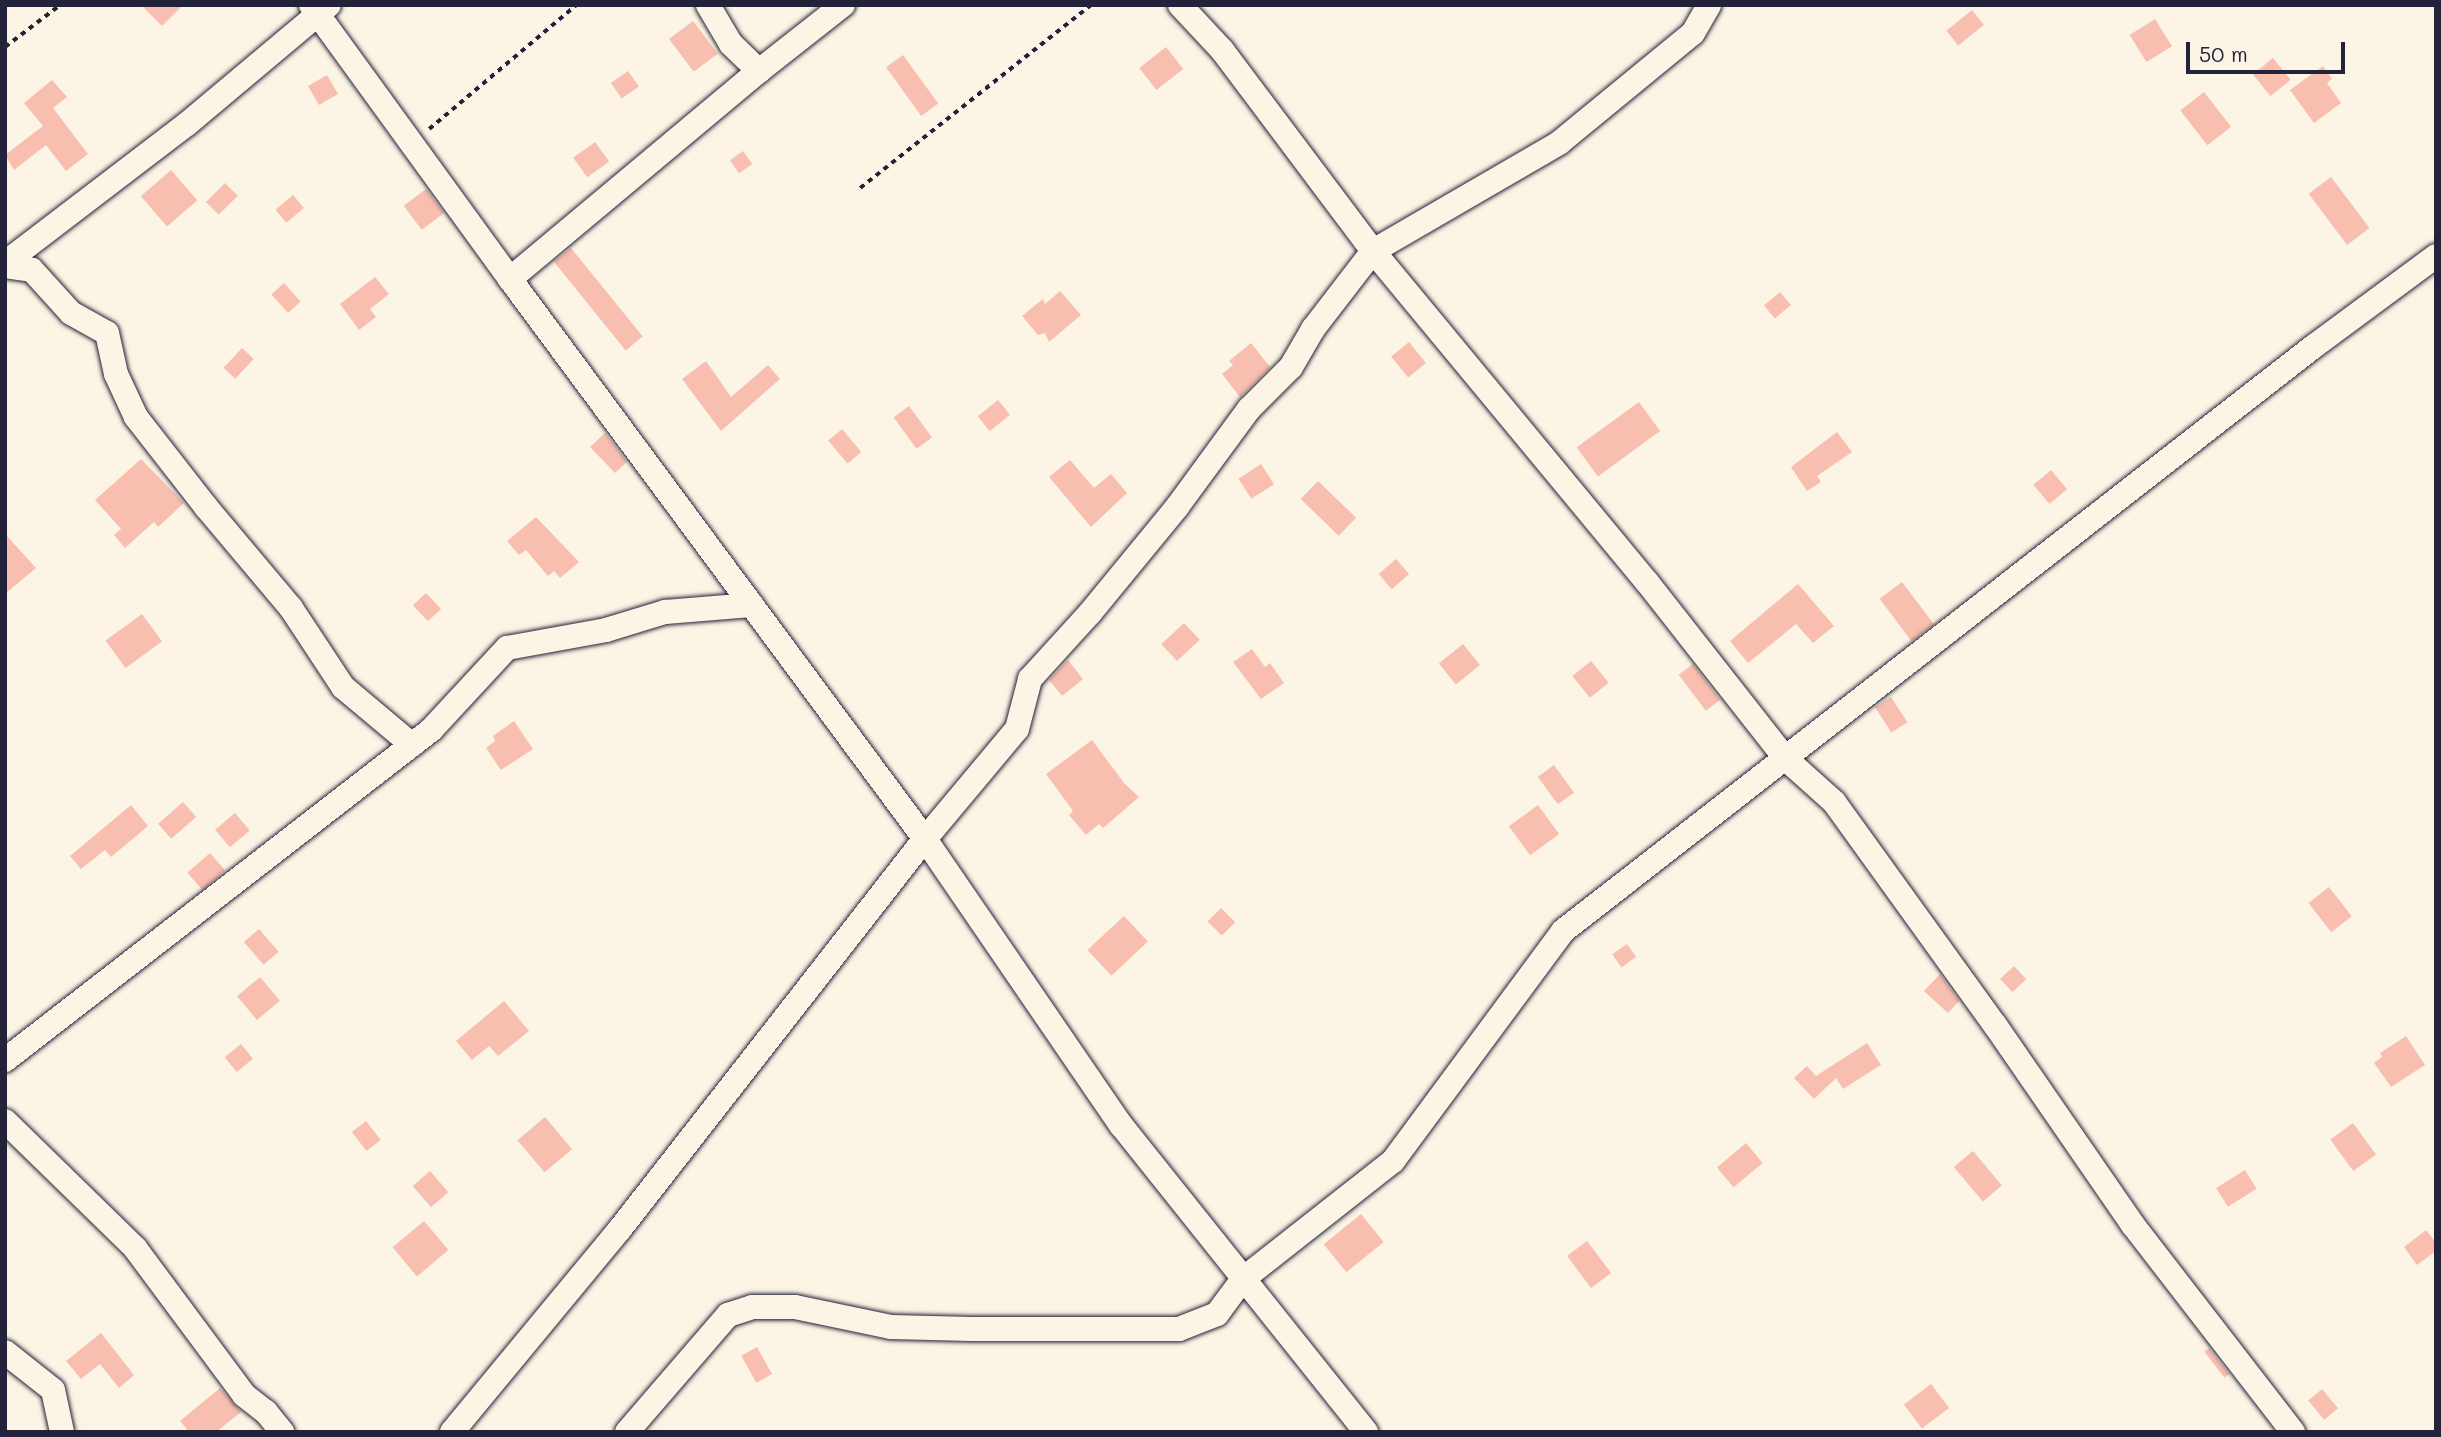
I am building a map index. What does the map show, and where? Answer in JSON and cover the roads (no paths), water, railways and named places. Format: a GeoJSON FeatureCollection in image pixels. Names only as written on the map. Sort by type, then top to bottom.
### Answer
{"type":"FeatureCollection","features":[{"type":"Feature","properties":{"kind":"street"},"geometry":{"type":"LineString","coordinates":[[708,5],[731,44],[759,71]]}},
{"type":"Feature","properties":{"kind":"street"},"geometry":{"type":"LineString","coordinates":[[510,279],[759,71],[843,5]]}},
{"type":"Feature","properties":{"kind":"street"},"geometry":{"type":"LineString","coordinates":[[1180,5],[1222,50],[1373,251],[1647,582],[1785,758],[1834,802],[1996,1025],[2133,1225],[2294,1432]]}},
{"type":"Feature","properties":{"kind":"street"},"geometry":{"type":"LineString","coordinates":[[452,1432],[620,1228],[925,839],[1017,729],[1030,679],[1090,613],[1177,507],[1249,409],[1291,367],[1313,329],[1373,251],[1559,143],[1693,33],[1709,5]]}},
{"type":"Feature","properties":{"kind":"street"},"geometry":{"type":"LineString","coordinates":[[5,265],[187,124],[320,8],[411,144],[925,839],[1121,1125],[1366,1432]]}},
{"type":"Feature","properties":{"kind":"street"},"geometry":{"type":"LineString","coordinates":[[627,1432],[728,1315],[752,1307],[795,1307],[891,1327],[1179,1329],[1217,1314],[1243,1279],[1394,1161],[1563,931],[2313,346],[2436,256]]}},
{"type":"Feature","properties":{"kind":"street"},"geometry":{"type":"LineString","coordinates":[[5,265],[32,270],[71,313],[107,333],[116,373],[136,416],[206,508],[291,608],[343,687],[412,745]]}},
{"type":"Feature","properties":{"kind":"street"},"geometry":{"type":"LineString","coordinates":[[5,1060],[431,730],[507,649],[606,630],[665,612],[752,605]]}},
{"type":"Feature","properties":{"kind":"street"},"geometry":{"type":"LineString","coordinates":[[5,1122],[135,1248],[244,1395],[266,1412],[282,1432]]}},
{"type":"Feature","properties":{"kind":"street"},"geometry":{"type":"LineString","coordinates":[[5,1352],[53,1390],[62,1432]]}}]}
